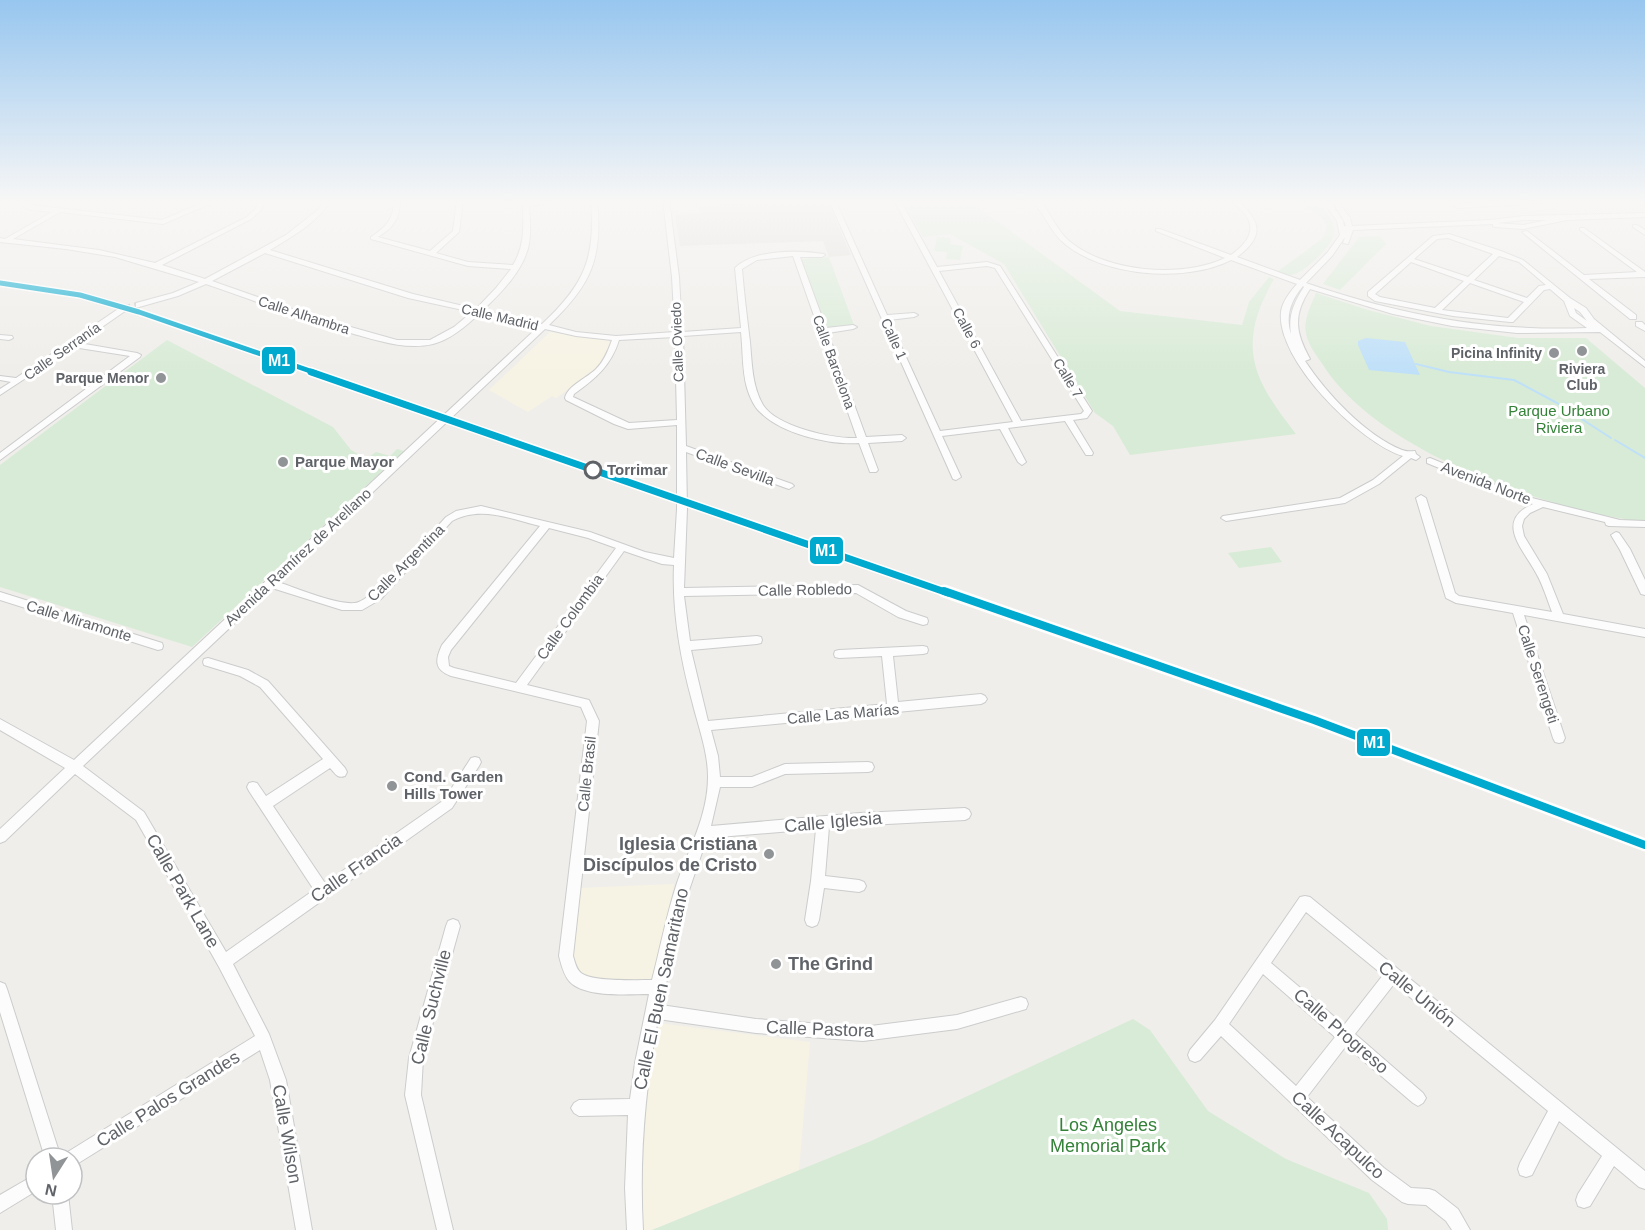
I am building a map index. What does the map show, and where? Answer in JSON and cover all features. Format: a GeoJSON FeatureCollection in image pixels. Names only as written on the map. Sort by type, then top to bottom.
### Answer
{"type":"FeatureCollection","features":[{"type":"Feature","properties":{"kind":"street","name":"Calle Alhambra"},"geometry":{"type":"LineString","coordinates":[[121,257],[155,266],[318,321],[375,337],[408,343],[432,342],[444,338],[500,288],[521,257]]}},
{"type":"Feature","properties":{"kind":"street"},"geometry":{"type":"LineString","coordinates":[[155,266],[172,257]]}},
{"type":"Feature","properties":{"kind":"street"},"geometry":{"type":"LineString","coordinates":[[139,305],[168,298],[249,257]]}},
{"type":"Feature","properties":{"kind":"street","name":"Calle Madrid"},"geometry":{"type":"LineString","coordinates":[[287,257],[411,296],[543,328],[616,338],[744,330]]}},
{"type":"Feature","properties":{"kind":"street"},"geometry":{"type":"LineString","coordinates":[[444,257],[468,264],[516,267]]}},
{"type":"Feature","properties":{"kind":"street","name":"Avenida Ramírez de Arellano"},"geometry":{"type":"LineString","coordinates":[[0,837],[543,328],[574,294],[593,257]]}},
{"type":"Feature","properties":{"kind":"street","name":"Calle Oviedo"},"geometry":{"type":"LineString","coordinates":[[674,257],[681,447]]}},
{"type":"Feature","properties":{"kind":"street"},"geometry":{"type":"LineString","coordinates":[[768,257],[749,259],[738,268],[751,388],[762,409],[772,418],[801,432],[847,441],[902,438]]}},
{"type":"Feature","properties":{"kind":"street","name":"Calle Barcelona"},"geometry":{"type":"LineString","coordinates":[[797,257],[873,470]]}},
{"type":"Feature","properties":{"kind":"street","name":"Calle 1"},"geometry":{"type":"LineString","coordinates":[[858,257],[956,477]]}},
{"type":"Feature","properties":{"kind":"street","name":"Calle 6"},"geometry":{"type":"LineString","coordinates":[[929,257],[1018,424]]}},
{"type":"Feature","properties":{"kind":"street"},"geometry":{"type":"LineString","coordinates":[[1097,257],[1110,263],[1143,270],[1178,271],[1204,268],[1231,258],[1389,310],[1442,322],[1505,330],[1599,330],[1645,372]]}},
{"type":"Feature","properties":{"kind":"street"},"geometry":{"type":"LineString","coordinates":[[1226,518],[1342,501],[1376,482],[1412,455],[1380,441],[1351,419],[1298,360],[1285,334],[1283,322],[1288,303],[1327,257]]}},
{"type":"Feature","properties":{"kind":"street"},"geometry":{"type":"LineString","coordinates":[[1414,257],[1371,294],[1378,299],[1436,311],[1510,320],[1542,288],[1552,287]]}},
{"type":"Feature","properties":{"kind":"street"},"geometry":{"type":"LineString","coordinates":[[1436,311],[1493,257]]}},
{"type":"Feature","properties":{"kind":"street"},"geometry":{"type":"LineString","coordinates":[[1512,257],[1521,261],[1569,301],[1585,320],[1645,365]]}},
{"type":"Feature","properties":{"kind":"street"},"geometry":{"type":"LineString","coordinates":[[1557,257],[1639,323]]}},
{"type":"Feature","properties":{"kind":"street"},"geometry":{"type":"LineString","coordinates":[[1621,257],[1645,275]]}},
{"type":"Feature","properties":{"kind":"street"},"geometry":{"type":"LineString","coordinates":[[1411,260],[1528,301]]}},
{"type":"Feature","properties":{"kind":"street","name":"Calle 7"},"geometry":{"type":"LineString","coordinates":[[936,270],[987,264],[998,267],[1087,408],[1087,414],[1068,418],[937,434]]}},
{"type":"Feature","properties":{"kind":"street"},"geometry":{"type":"LineString","coordinates":[[1583,278],[1645,275]]}},
{"type":"Feature","properties":{"kind":"street","name":"Calle Serranía"},"geometry":{"type":"LineString","coordinates":[[0,393],[124,309]]}},
{"type":"Feature","properties":{"kind":"street"},"geometry":{"type":"LineString","coordinates":[[885,318],[914,315]]}},
{"type":"Feature","properties":{"kind":"street"},"geometry":{"type":"LineString","coordinates":[[823,331],[853,327]]}},
{"type":"Feature","properties":{"kind":"street"},"geometry":{"type":"LineString","coordinates":[[0,337],[9,338]]}},
{"type":"Feature","properties":{"kind":"street"},"geometry":{"type":"LineString","coordinates":[[616,338],[605,365],[598,374],[570,393],[569,398],[628,426],[680,422]]}},
{"type":"Feature","properties":{"kind":"street"},"geometry":{"type":"LineString","coordinates":[[0,457],[137,355],[71,344]]}},
{"type":"Feature","properties":{"kind":"street"},"geometry":{"type":"LineString","coordinates":[[0,378],[18,381]]}},
{"type":"Feature","properties":{"kind":"street"},"geometry":{"type":"LineString","coordinates":[[1068,418],[1089,453]]}},
{"type":"Feature","properties":{"kind":"street"},"geometry":{"type":"LineString","coordinates":[[1003,426],[1022,462]]}},
{"type":"Feature","properties":{"kind":"street","name":"Calle El Buen Samaritano"},"geometry":{"type":"LineString","coordinates":[[635,1230],[633,1198],[636,1107],[652,1011],[679,896],[708,817],[715,782],[705,726],[686,646],[679,592],[682,509],[681,447]]}},
{"type":"Feature","properties":{"kind":"street","name":"Calle Sevilla"},"geometry":{"type":"LineString","coordinates":[[681,447],[789,486]]}},
{"type":"Feature","properties":{"kind":"street","name":"Avenida Norte"},"geometry":{"type":"LineString","coordinates":[[1430,461],[1568,517],[1645,524]]}},
{"type":"Feature","properties":{"kind":"street"},"geometry":{"type":"LineString","coordinates":[[1421,498],[1450,595],[1517,610],[1645,633]]}},
{"type":"Feature","properties":{"kind":"street"},"geometry":{"type":"LineString","coordinates":[[1537,506],[1520,517],[1518,536],[1544,577],[1559,618]]}},
{"type":"Feature","properties":{"kind":"street","name":"Calle Argentina"},"geometry":{"type":"LineString","coordinates":[[270,583],[342,606],[358,607],[377,596],[449,519],[459,513],[481,509],[590,535],[662,560],[680,562]]}},
{"type":"Feature","properties":{"kind":"street","name":"Calle Brasil"},"geometry":{"type":"LineString","coordinates":[[547,524],[446,648],[443,657],[444,668],[451,672],[585,703],[593,722],[567,948],[569,968],[576,978],[590,984],[658,987]]}},
{"type":"Feature","properties":{"kind":"street"},"geometry":{"type":"LineString","coordinates":[[1616,535],[1645,591]]}},
{"type":"Feature","properties":{"kind":"street","name":"Calle Colombia"},"geometry":{"type":"LineString","coordinates":[[519,687],[622,547]]}},
{"type":"Feature","properties":{"kind":"street","name":"Calle Robledo"},"geometry":{"type":"LineString","coordinates":[[679,592],[858,589],[902,614],[923,621]]}},
{"type":"Feature","properties":{"kind":"street","name":"Calle Miramonte"},"geometry":{"type":"LineString","coordinates":[[0,596],[158,646]]}},
{"type":"Feature","properties":{"kind":"street","name":"Calle Serengeti"},"geometry":{"type":"LineString","coordinates":[[1517,610],[1559,738]]}},
{"type":"Feature","properties":{"kind":"street"},"geometry":{"type":"LineString","coordinates":[[686,646],[757,640]]}},
{"type":"Feature","properties":{"kind":"street"},"geometry":{"type":"LineString","coordinates":[[839,654],[923,650]]}},
{"type":"Feature","properties":{"kind":"street"},"geometry":{"type":"LineString","coordinates":[[886,652],[894,709]]}},
{"type":"Feature","properties":{"kind":"street"},"geometry":{"type":"LineString","coordinates":[[207,662],[244,673],[264,684],[341,772]]}},
{"type":"Feature","properties":{"kind":"street","name":"Calle Las Marías"},"geometry":{"type":"LineString","coordinates":[[705,726],[981,699]]}},
{"type":"Feature","properties":{"kind":"street","name":"Calle Park Lane"},"geometry":{"type":"LineString","coordinates":[[0,724],[75,767],[140,816],[224,962],[264,1038]]}},
{"type":"Feature","properties":{"kind":"street"},"geometry":{"type":"LineString","coordinates":[[264,804],[330,761]]}},
{"type":"Feature","properties":{"kind":"street","name":"Calle Francia"},"geometry":{"type":"LineString","coordinates":[[224,962],[448,804],[475,762]]}},
{"type":"Feature","properties":{"kind":"street"},"geometry":{"type":"LineString","coordinates":[[715,782],[752,782],[785,769],[868,767]]}},
{"type":"Feature","properties":{"kind":"street"},"geometry":{"type":"LineString","coordinates":[[253,787],[323,892]]}},
{"type":"Feature","properties":{"kind":"street","name":"Calle Iglesia"},"geometry":{"type":"LineString","coordinates":[[702,833],[860,819],[965,814]]}},
{"type":"Feature","properties":{"kind":"street"},"geometry":{"type":"LineString","coordinates":[[812,920],[823,824]]}},
{"type":"Feature","properties":{"kind":"street"},"geometry":{"type":"LineString","coordinates":[[818,881],[859,886]]}},
{"type":"Feature","properties":{"kind":"street","name":"Calle Unión"},"geometry":{"type":"LineString","coordinates":[[1195,1055],[1220,1025],[1305,902],[1645,1181]]}},
{"type":"Feature","properties":{"kind":"street","name":"Calle Suchville"},"geometry":{"type":"LineString","coordinates":[[445,1230],[413,1095],[416,1058],[453,926]]}},
{"type":"Feature","properties":{"kind":"street","name":"Calle Progreso"},"geometry":{"type":"LineString","coordinates":[[1262,964],[1418,1098]]}},
{"type":"Feature","properties":{"kind":"street"},"geometry":{"type":"LineString","coordinates":[[1298,1098],[1394,974]]}},
{"type":"Feature","properties":{"kind":"street"},"geometry":{"type":"LineString","coordinates":[[0,989],[49,1146]]}},
{"type":"Feature","properties":{"kind":"street","name":"Calle Pastora"},"geometry":{"type":"LineString","coordinates":[[652,1011],[756,1026],[863,1034],[957,1022],[1021,1004]]}},
{"type":"Feature","properties":{"kind":"street","name":"Calle Acapulco"},"geometry":{"type":"LineString","coordinates":[[1220,1025],[1378,1174],[1408,1196],[1428,1197],[1452,1215],[1462,1230]]}},
{"type":"Feature","properties":{"kind":"street","name":"Calle Palos Grandes"},"geometry":{"type":"LineString","coordinates":[[84,1151],[264,1038]]}},
{"type":"Feature","properties":{"kind":"street","name":"Calle Wilson"},"geometry":{"type":"LineString","coordinates":[[264,1038],[278,1080],[304,1230]]}},
{"type":"Feature","properties":{"kind":"street"},"geometry":{"type":"LineString","coordinates":[[579,1108],[636,1107]]}},
{"type":"Feature","properties":{"kind":"street"},"geometry":{"type":"LineString","coordinates":[[1526,1169],[1557,1109]]}},
{"type":"Feature","properties":{"kind":"street"},"geometry":{"type":"LineString","coordinates":[[1584,1200],[1612,1154]]}},
{"type":"Feature","properties":{"kind":"street"},"geometry":{"type":"LineString","coordinates":[[0,1205],[24,1190]]}},
{"type":"Feature","properties":{"kind":"street"},"geometry":{"type":"LineString","coordinates":[[61,1206],[64,1230]]}},
{"type":"Feature","properties":{"kind":"shaded area"},"geometry":{"type":"Polygon","coordinates":[[[550,332],[608,340],[611,344],[598,368],[556,398],[552,396],[528,412],[489,390],[550,332]]]}},
{"type":"Feature","properties":{"kind":"shaded area"},"geometry":{"type":"Polygon","coordinates":[[[674,884],[654,981],[604,979],[583,975],[574,966],[572,952],[580,888],[674,884]]]}},
{"type":"Feature","properties":{"kind":"shaded area"},"geometry":{"type":"Polygon","coordinates":[[[658,1023],[810,1042],[799,1170],[652,1230],[636,1230],[646,1080],[658,1023]]]}},
{"type":"Feature","properties":{"kind":"green space"},"geometry":{"type":"Polygon","coordinates":[[[829,257],[854,325],[826,328],[801,259],[829,257]]]}},
{"type":"Feature","properties":{"kind":"green space"},"geometry":{"type":"Polygon","coordinates":[[[946,257],[961,257],[960,260],[946,257]]]}},
{"type":"Feature","properties":{"kind":"green space"},"geometry":{"type":"Polygon","coordinates":[[[992,257],[1047,257],[1120,311],[1242,325],[1249,302],[1269,277],[1274,279],[1255,324],[1254,361],[1269,396],[1296,434],[1130,455],[1113,426],[1095,413],[1004,264],[992,257]]]}},
{"type":"Feature","properties":{"kind":"green space"},"geometry":{"type":"Polygon","coordinates":[[[1297,257],[1318,257],[1303,270],[1291,275],[1277,272],[1297,257]]]}},
{"type":"Feature","properties":{"kind":"green space"},"geometry":{"type":"Polygon","coordinates":[[[1343,257],[1373,257],[1340,290],[1323,284],[1343,257]]]}},
{"type":"Feature","properties":{"kind":"green space","name":"Parque Urbano Riviera"},"geometry":{"type":"Polygon","coordinates":[[[1316,293],[1368,310],[1431,326],[1518,338],[1586,338],[1645,388],[1645,522],[1561,505],[1515,490],[1468,472],[1423,450],[1383,425],[1349,396],[1323,365],[1311,346],[1306,333],[1306,323],[1316,293]]]}},
{"type":"Feature","properties":{"kind":"green space"},"geometry":{"type":"Polygon","coordinates":[[[167,340],[333,427],[351,450],[366,459],[376,452],[390,456],[397,449],[404,451],[192,647],[0,587],[0,465],[167,340]]]}},
{"type":"Feature","properties":{"kind":"green space"},"geometry":{"type":"Polygon","coordinates":[[[1271,547],[1282,562],[1239,568],[1228,553],[1271,547]]]}},
{"type":"Feature","properties":{"kind":"green space","name":"Los Angeles Memorial Park"},"geometry":{"type":"Polygon","coordinates":[[[1133,1019],[1150,1030],[1208,1111],[1286,1159],[1369,1193],[1387,1219],[1388,1230],[652,1230],[871,1141],[1133,1019]]]}},
{"type":"Feature","properties":{"kind":"water"},"geometry":{"type":"Polygon","coordinates":[[[1366,338],[1405,342],[1420,375],[1369,370],[1358,345],[1358,341],[1366,338]]]}},
{"type":"Feature","properties":{"kind":"waterway"},"geometry":{"type":"LineString","coordinates":[[1416,364],[1449,372],[1514,380],[1557,403],[1611,438]]}},
{"type":"Feature","properties":{"kind":"waterway"},"geometry":{"type":"LineString","coordinates":[[1615,440],[1645,458]]}},
{"type":"Feature","properties":{"kind":"tunnel"},"geometry":{"type":"LineString","coordinates":[[124,309],[139,305]]}},
{"type":"Feature","properties":{"kind":"transit line","name":"M1"},"geometry":{"type":"LineString","coordinates":[[0,283],[80,295],[139,312],[1314,720],[1645,845]]}},
{"type":"Feature","properties":{"kind":"place","name":"Riviera Club"},"geometry":{"type":"Point","coordinates":[1582,351]}},
{"type":"Feature","properties":{"kind":"place","name":"Picina Infinity"},"geometry":{"type":"Point","coordinates":[1554,353]}},
{"type":"Feature","properties":{"kind":"place","name":"Parque Menor"},"geometry":{"type":"Point","coordinates":[161,378]}},
{"type":"Feature","properties":{"kind":"place","name":"Parque Mayor"},"geometry":{"type":"Point","coordinates":[283,462]}},
{"type":"Feature","properties":{"kind":"place","name":"Torrimar"},"geometry":{"type":"Point","coordinates":[593,470]}},
{"type":"Feature","properties":{"kind":"place","name":"Cond. Garden Hills Tower"},"geometry":{"type":"Point","coordinates":[392,786]}},
{"type":"Feature","properties":{"kind":"place","name":"Iglesia Cristiana Discípulos de Cristo"},"geometry":{"type":"Point","coordinates":[769,854]}},
{"type":"Feature","properties":{"kind":"place","name":"The Grind"},"geometry":{"type":"Point","coordinates":[776,964]}}]}
